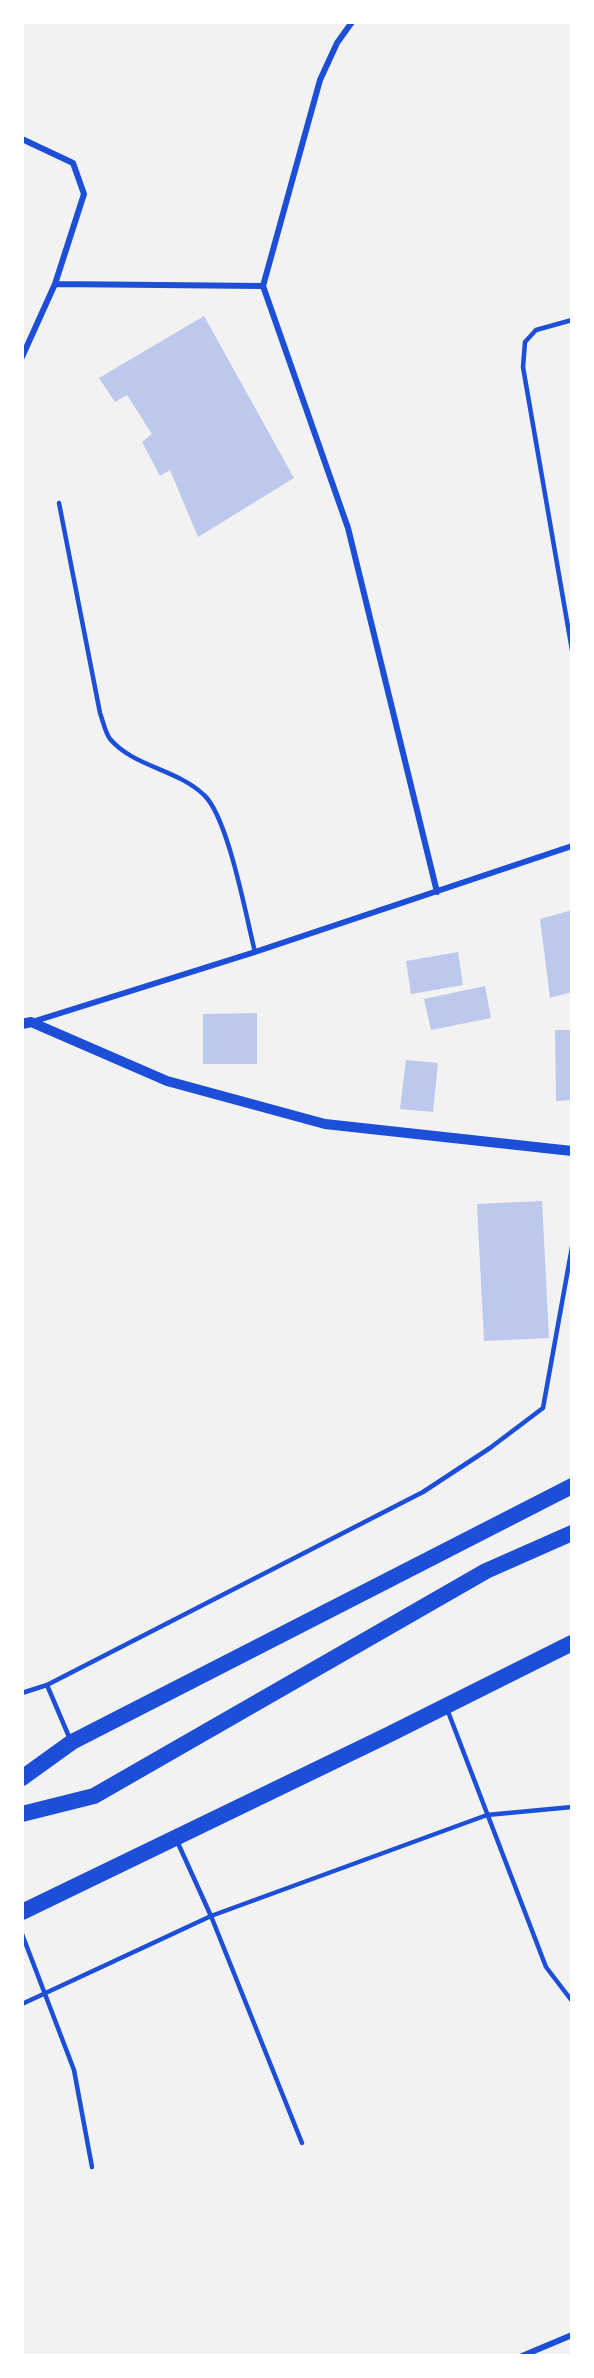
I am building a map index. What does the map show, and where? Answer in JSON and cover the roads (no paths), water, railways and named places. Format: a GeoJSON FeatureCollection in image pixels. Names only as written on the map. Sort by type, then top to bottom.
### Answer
{"type":"FeatureCollection","features":[{"type":"Feature","properties":{"kind":"highway"},"geometry":{"type":"LineString","coordinates":[[22,1778],[72,1742],[572,1486]]}},
{"type":"Feature","properties":{"kind":"highway"},"geometry":{"type":"LineString","coordinates":[[22,1814],[94,1796],[486,1571],[572,1533]]}},
{"type":"Feature","properties":{"kind":"highway"},"geometry":{"type":"LineString","coordinates":[[22,1912],[446,1707],[572,1643]]}},
{"type":"Feature","properties":{"kind":"street"},"geometry":{"type":"LineString","coordinates":[[352,22],[337,43],[320,80],[263,286],[348,528],[437,892]]}},
{"type":"Feature","properties":{"kind":"street"},"geometry":{"type":"LineString","coordinates":[[22,139],[73,163],[84,194],[55,284],[22,357]]}},
{"type":"Feature","properties":{"kind":"street"},"geometry":{"type":"LineString","coordinates":[[55,284],[263,286]]}},
{"type":"Feature","properties":{"kind":"street"},"geometry":{"type":"LineString","coordinates":[[27,1023],[255,952],[572,846]]}},
{"type":"Feature","properties":{"kind":"street"},"geometry":{"type":"LineString","coordinates":[[27,1023],[167,1081],[325,1124],[572,1151]]}},
{"type":"Feature","properties":{"kind":"street"},"geometry":{"type":"LineString","coordinates":[[522,2355],[572,2335]]}},
{"type":"Feature","properties":{"kind":"lane"},"geometry":{"type":"LineString","coordinates":[[572,320],[536,330],[525,342],[523,367],[572,650]]}},
{"type":"Feature","properties":{"kind":"lane"},"geometry":{"type":"LineString","coordinates":[[58,503],[100,713],[109,738],[127,754],[177,775],[205,796],[219,815],[255,952]]}},
{"type":"Feature","properties":{"kind":"lane"},"geometry":{"type":"LineString","coordinates":[[22,1693],[47,1685],[423,1492],[490,1448],[543,1408],[572,1247]]}},
{"type":"Feature","properties":{"kind":"lane"},"geometry":{"type":"LineString","coordinates":[[47,1685],[72,1742]]}},
{"type":"Feature","properties":{"kind":"lane"},"geometry":{"type":"LineString","coordinates":[[446,1707],[546,1967],[572,2001]]}},
{"type":"Feature","properties":{"kind":"lane"},"geometry":{"type":"LineString","coordinates":[[22,2004],[211,1916],[487,1815],[572,1807]]}},
{"type":"Feature","properties":{"kind":"lane"},"geometry":{"type":"LineString","coordinates":[[176,1838],[211,1916],[302,2143]]}},
{"type":"Feature","properties":{"kind":"lane"},"geometry":{"type":"LineString","coordinates":[[22,1935],[74,2070],[92,2167]]}}]}
